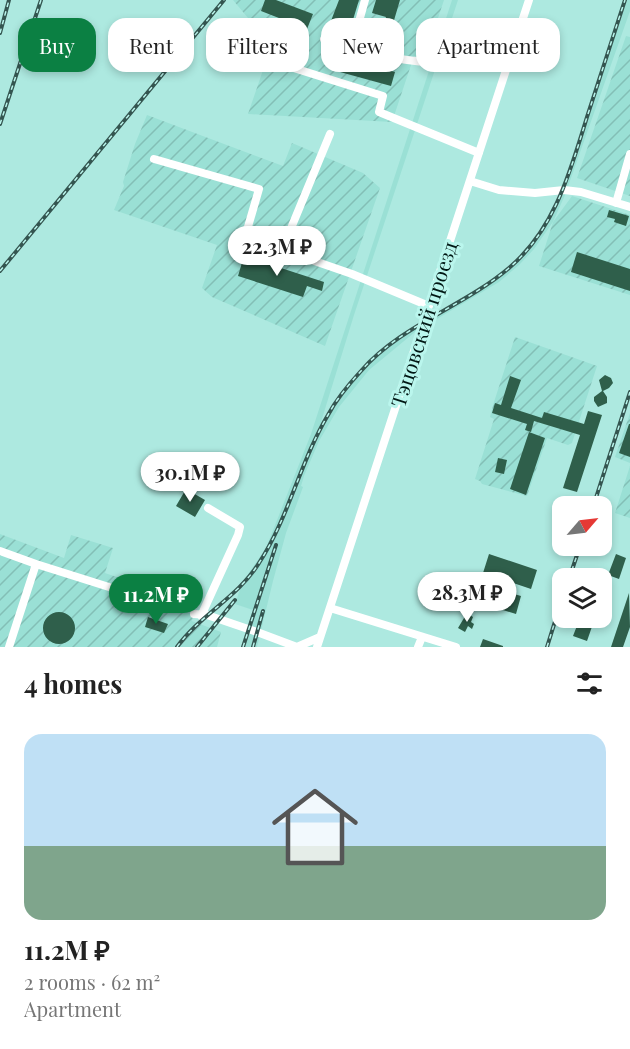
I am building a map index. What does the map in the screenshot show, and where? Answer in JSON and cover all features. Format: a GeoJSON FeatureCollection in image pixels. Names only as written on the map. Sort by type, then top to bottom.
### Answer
{"type":"FeatureCollection","features":[{"type":"Feature","properties":{"kind":"street"},"geometry":{"type":"LineString","coordinates":[[360,18],[365,0]]}},
{"type":"Feature","properties":{"kind":"street","name":"Тэцовский проезд"},"geometry":{"type":"LineString","coordinates":[[523,18],[529,0]]}},
{"type":"Feature","properties":{"kind":"street"},"geometry":{"type":"LineString","coordinates":[[306,72],[383,96],[380,112],[479,153]]}},
{"type":"Feature","properties":{"kind":"street","name":"Тэцовский проезд"},"geometry":{"type":"LineString","coordinates":[[317,647],[505,72]]}},
{"type":"Feature","properties":{"kind":"street"},"geometry":{"type":"LineString","coordinates":[[282,250],[330,134]]}},
{"type":"Feature","properties":{"kind":"street"},"geometry":{"type":"LineString","coordinates":[[616,203],[630,154]]}},
{"type":"Feature","properties":{"kind":"street"},"geometry":{"type":"LineString","coordinates":[[154,159],[259,189],[245,237],[352,274],[429,306]]}},
{"type":"Feature","properties":{"kind":"street"},"geometry":{"type":"LineString","coordinates":[[470,181],[499,190],[536,193],[564,190],[581,192],[630,207]]}},
{"type":"Feature","properties":{"kind":"street"},"geometry":{"type":"LineString","coordinates":[[208,508],[240,526],[238,535],[197,615],[207,615],[297,647],[321,638]]}},
{"type":"Feature","properties":{"kind":"street"},"geometry":{"type":"LineString","coordinates":[[0,551],[128,593]]}},
{"type":"Feature","properties":{"kind":"street"},"geometry":{"type":"LineString","coordinates":[[9,647],[36,564]]}},
{"type":"Feature","properties":{"kind":"street"},"geometry":{"type":"LineString","coordinates":[[330,608],[456,647]]}},
{"type":"Feature","properties":{"kind":"street"},"geometry":{"type":"LineString","coordinates":[[418,647],[422,637]]}},
{"type":"Feature","properties":{"kind":"shaded area"},"geometry":{"type":"Polygon","coordinates":[[[233,0],[444,0],[438,18],[416,18],[416,56],[414,56],[392,122],[248,114],[262,72],[309,72],[309,18],[248,18],[233,0]]]}},
{"type":"Feature","properties":{"kind":"shaded area"},"geometry":{"type":"Polygon","coordinates":[[[452,0],[458,0],[452,18],[446,18],[452,0]]]}},
{"type":"Feature","properties":{"kind":"shaded area"},"geometry":{"type":"Polygon","coordinates":[[[623,0],[630,0],[630,11],[565,195],[553,222],[534,249],[519,265],[499,282],[415,332],[369,370],[339,407],[319,441],[304,476],[301,486],[303,487],[286,533],[257,647],[241,647],[253,610],[235,604],[242,583],[266,548],[311,434],[429,72],[434,72],[321,422],[369,359],[398,337],[510,268],[534,241],[560,194],[623,0]]]}},
{"type":"Feature","properties":{"kind":"shaded area"},"geometry":{"type":"Polygon","coordinates":[[[626,36],[630,37],[630,196],[577,178],[626,36]]]}},
{"type":"Feature","properties":{"kind":"shaded area"},"geometry":{"type":"Polygon","coordinates":[[[147,115],[283,166],[292,143],[363,173],[380,188],[325,346],[212,297],[202,288],[217,245],[114,210],[124,186],[123,182],[135,144],[147,115]]]}},
{"type":"Feature","properties":{"kind":"shaded area"},"geometry":{"type":"Polygon","coordinates":[[[572,196],[630,215],[630,295],[539,266],[553,222],[572,196]]]}},
{"type":"Feature","properties":{"kind":"shaded area"},"geometry":{"type":"Polygon","coordinates":[[[515,337],[597,366],[572,443],[568,445],[547,438],[527,496],[482,484],[475,479],[494,419],[490,417],[494,402],[515,337]]]}},
{"type":"Feature","properties":{"kind":"shaded area"},"geometry":{"type":"Polygon","coordinates":[[[630,413],[630,463],[615,457],[630,413]]]}},
{"type":"Feature","properties":{"kind":"shaded area"},"geometry":{"type":"Polygon","coordinates":[[[630,466],[630,518],[615,513],[630,466]]]}},
{"type":"Feature","properties":{"kind":"shaded area"},"geometry":{"type":"Polygon","coordinates":[[[0,534],[64,558],[71,535],[113,548],[105,573],[196,604],[192,621],[221,632],[217,647],[0,647],[0,534]]]}},
{"type":"Feature","properties":{"kind":"building"},"geometry":{"type":"Polygon","coordinates":[[[265,0],[276,0],[313,14],[309,24],[309,18],[279,18],[261,11],[265,0]]]}},
{"type":"Feature","properties":{"kind":"building"},"geometry":{"type":"Polygon","coordinates":[[[339,0],[359,0],[354,18],[332,18],[339,0]]]}},
{"type":"Feature","properties":{"kind":"building"},"geometry":{"type":"Polygon","coordinates":[[[376,0],[400,0],[395,18],[386,18],[372,13],[376,0]]]}},
{"type":"Feature","properties":{"kind":"building"},"geometry":{"type":"Polygon","coordinates":[[[340,72],[395,72],[391,86],[340,72]]]}},
{"type":"Feature","properties":{"kind":"building"},"geometry":{"type":"Polygon","coordinates":[[[609,210],[629,216],[626,226],[607,217],[609,210]]]}},
{"type":"Feature","properties":{"kind":"building"},"geometry":{"type":"Polygon","coordinates":[[[577,252],[630,269],[630,291],[571,272],[577,252]]]}},
{"type":"Feature","properties":{"kind":"building"},"geometry":{"type":"Polygon","coordinates":[[[244,256],[324,282],[322,291],[307,286],[303,297],[238,276],[244,256]]]}},
{"type":"Feature","properties":{"kind":"building"},"geometry":{"type":"Polygon","coordinates":[[[605,375],[611,378],[613,383],[603,391],[607,397],[607,403],[598,407],[594,397],[602,391],[599,380],[605,375]]]}},
{"type":"Feature","properties":{"kind":"building"},"geometry":{"type":"Polygon","coordinates":[[[510,376],[521,380],[511,408],[542,418],[544,412],[584,424],[588,411],[602,415],[577,492],[563,488],[580,435],[534,421],[531,432],[525,430],[527,424],[492,413],[495,403],[501,405],[510,376]]]}},
{"type":"Feature","properties":{"kind":"building"},"geometry":{"type":"Polygon","coordinates":[[[630,424],[630,457],[619,453],[630,424]]]}},
{"type":"Feature","properties":{"kind":"building"},"geometry":{"type":"Polygon","coordinates":[[[529,432],[545,438],[526,495],[510,489],[529,432]]]}},
{"type":"Feature","properties":{"kind":"building"},"geometry":{"type":"Polygon","coordinates":[[[498,458],[507,460],[504,474],[495,472],[498,458]]]}},
{"type":"Feature","properties":{"kind":"building"},"geometry":{"type":"Polygon","coordinates":[[[186,489],[205,500],[195,517],[176,506],[186,489]]]}},
{"type":"Feature","properties":{"kind":"building"},"geometry":{"type":"Polygon","coordinates":[[[489,554],[537,570],[531,589],[483,573],[489,554]]]}},
{"type":"Feature","properties":{"kind":"building"},"geometry":{"type":"Polygon","coordinates":[[[616,554],[626,558],[619,579],[612,576],[611,568],[616,554]]]}},
{"type":"Feature","properties":{"kind":"building"},"geometry":{"type":"Polygon","coordinates":[[[473,582],[521,596],[516,614],[468,599],[473,582]]]}},
{"type":"Feature","properties":{"kind":"building"},"geometry":{"type":"Polygon","coordinates":[[[629,593],[630,627],[623,647],[611,647],[629,593]]]}},
{"type":"Feature","properties":{"kind":"building"},"geometry":{"type":"Polygon","coordinates":[[[59,612],[70,617],[75,628],[70,639],[59,644],[48,639],[43,628],[48,617],[59,612]]]}},
{"type":"Feature","properties":{"kind":"building"},"geometry":{"type":"Polygon","coordinates":[[[467,613],[473,617],[471,622],[474,624],[472,629],[468,626],[465,632],[458,628],[467,613]]]}},
{"type":"Feature","properties":{"kind":"building"},"geometry":{"type":"Polygon","coordinates":[[[148,617],[168,624],[164,633],[145,627],[148,617]]]}},
{"type":"Feature","properties":{"kind":"building"},"geometry":{"type":"Polygon","coordinates":[[[576,628],[592,628],[587,641],[573,636],[576,628]]]}},
{"type":"Feature","properties":{"kind":"building"},"geometry":{"type":"Polygon","coordinates":[[[483,639],[503,646],[503,647],[480,647],[483,639]]]}},
{"type":"Feature","properties":{"kind":"railway"},"geometry":{"type":"LineString","coordinates":[[0,33],[9,0]]}},
{"type":"Feature","properties":{"kind":"railway"},"geometry":{"type":"LineString","coordinates":[[0,124],[41,0]]}},
{"type":"Feature","properties":{"kind":"railway"},"geometry":{"type":"LineString","coordinates":[[0,271],[224,0]]}},
{"type":"Feature","properties":{"kind":"railway"},"geometry":{"type":"LineString","coordinates":[[177,647],[197,625],[241,586],[259,563],[278,527],[318,433],[335,404],[356,376],[377,355],[413,328],[491,282],[525,253],[538,236],[567,179],[625,0]]}},
{"type":"Feature","properties":{"kind":"railway"},"geometry":{"type":"LineString","coordinates":[[597,496],[630,392]]}},
{"type":"Feature","properties":{"kind":"railway"},"geometry":{"type":"LineString","coordinates":[[243,647],[276,545]]}},
{"type":"Feature","properties":{"kind":"railway"},"geometry":{"type":"LineString","coordinates":[[573,568],[577,556]]}},
{"type":"Feature","properties":{"kind":"railway"},"geometry":{"type":"LineString","coordinates":[[197,647],[235,600]]}},
{"type":"Feature","properties":{"kind":"railway"},"geometry":{"type":"LineString","coordinates":[[253,647],[263,611]]}},
{"type":"Feature","properties":{"kind":"railway"},"geometry":{"type":"LineString","coordinates":[[547,647],[553,628]]}}]}
